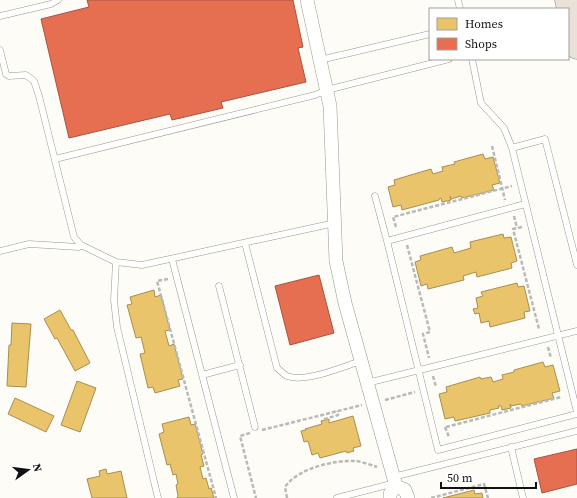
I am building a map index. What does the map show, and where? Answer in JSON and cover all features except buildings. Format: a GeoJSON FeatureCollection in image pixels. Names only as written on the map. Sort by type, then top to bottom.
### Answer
{"type":"FeatureCollection","features":[{"type":"Feature","properties":{"kind":"highway"},"geometry":{"type":"LineString","coordinates":[[569,13],[577,48]]}},
{"type":"Feature","properties":{"kind":"street"},"geometry":{"type":"LineString","coordinates":[[307,0],[330,106],[336,261],[345,303],[393,486],[405,490],[408,498]]}},
{"type":"Feature","properties":{"kind":"lane"},"geometry":{"type":"LineString","coordinates":[[0,16],[51,4],[58,0]]}},
{"type":"Feature","properties":{"kind":"lane"},"geometry":{"type":"LineString","coordinates":[[320,60],[429,34]]}},
{"type":"Feature","properties":{"kind":"lane"},"geometry":{"type":"LineString","coordinates":[[0,50],[6,74],[9,76],[26,74],[34,81],[74,237],[81,246],[116,262],[142,265],[335,223]]}},
{"type":"Feature","properties":{"kind":"lane"},"geometry":{"type":"LineString","coordinates":[[55,159],[315,95],[326,90],[445,60]]}},
{"type":"Feature","properties":{"kind":"lane"},"geometry":{"type":"LineString","coordinates":[[375,196],[438,450],[577,413],[512,148],[504,128],[481,104],[472,60]]}},
{"type":"Feature","properties":{"kind":"lane"},"geometry":{"type":"LineString","coordinates":[[512,148],[545,139],[577,265]]}},
{"type":"Feature","properties":{"kind":"lane"},"geometry":{"type":"LineString","coordinates":[[387,240],[525,204]]}},
{"type":"Feature","properties":{"kind":"lane"},"geometry":{"type":"LineString","coordinates":[[245,243],[277,368],[286,375],[297,378],[315,375],[361,361]]}},
{"type":"Feature","properties":{"kind":"lane"},"geometry":{"type":"LineString","coordinates":[[0,251],[29,244],[81,246]]}},
{"type":"Feature","properties":{"kind":"lane"},"geometry":{"type":"LineString","coordinates":[[172,259],[234,498]]}},
{"type":"Feature","properties":{"kind":"lane"},"geometry":{"type":"LineString","coordinates":[[116,262],[114,300],[117,327],[158,498]]}},
{"type":"Feature","properties":{"kind":"lane"},"geometry":{"type":"LineString","coordinates":[[219,286],[256,427]]}},
{"type":"Feature","properties":{"kind":"lane"},"geometry":{"type":"LineString","coordinates":[[367,383],[577,331]]}},
{"type":"Feature","properties":{"kind":"lane"},"geometry":{"type":"LineString","coordinates":[[202,375],[240,365]]}},
{"type":"Feature","properties":{"kind":"lane"},"geometry":{"type":"LineString","coordinates":[[337,498],[393,486],[511,447],[577,431]]}},
{"type":"Feature","properties":{"kind":"lane"},"geometry":{"type":"LineString","coordinates":[[511,447],[523,498]]}},
{"type":"Feature","properties":{"kind":"path"},"geometry":{"type":"LineString","coordinates":[[492,146],[505,200]]}},
{"type":"Feature","properties":{"kind":"path"},"geometry":{"type":"LineString","coordinates":[[396,227],[393,217],[512,186]]}},
{"type":"Feature","properties":{"kind":"path"},"geometry":{"type":"LineString","coordinates":[[514,216],[517,228]]}},
{"type":"Feature","properties":{"kind":"path"},"geometry":{"type":"LineString","coordinates":[[522,227],[513,229],[539,329]]}},
{"type":"Feature","properties":{"kind":"path"},"geometry":{"type":"LineString","coordinates":[[407,244],[430,332],[423,334],[429,358]]}},
{"type":"Feature","properties":{"kind":"path"},"geometry":{"type":"LineString","coordinates":[[168,278],[157,281],[216,498]]}},
{"type":"Feature","properties":{"kind":"path"},"geometry":{"type":"LineString","coordinates":[[548,346],[551,358]]}},
{"type":"Feature","properties":{"kind":"path"},"geometry":{"type":"LineString","coordinates":[[434,376],[436,387]]}},
{"type":"Feature","properties":{"kind":"path"},"geometry":{"type":"LineString","coordinates":[[384,400],[416,392]]}},
{"type":"Feature","properties":{"kind":"path"},"geometry":{"type":"LineString","coordinates":[[446,427],[561,397]]}},
{"type":"Feature","properties":{"kind":"path"},"geometry":{"type":"LineString","coordinates":[[256,498],[240,436],[363,405]]}},
{"type":"Feature","properties":{"kind":"path"},"geometry":{"type":"LineString","coordinates":[[325,420],[338,415],[337,411]]}},
{"type":"Feature","properties":{"kind":"path"},"geometry":{"type":"LineString","coordinates":[[442,421],[443,427],[446,427],[449,437]]}},
{"type":"Feature","properties":{"kind":"path"},"geometry":{"type":"LineString","coordinates":[[287,498],[285,487],[289,481],[295,476],[309,470],[340,462],[358,461],[377,467]]}},
{"type":"Feature","properties":{"kind":"path"},"geometry":{"type":"LineString","coordinates":[[431,498],[484,484],[488,498]]}}]}
